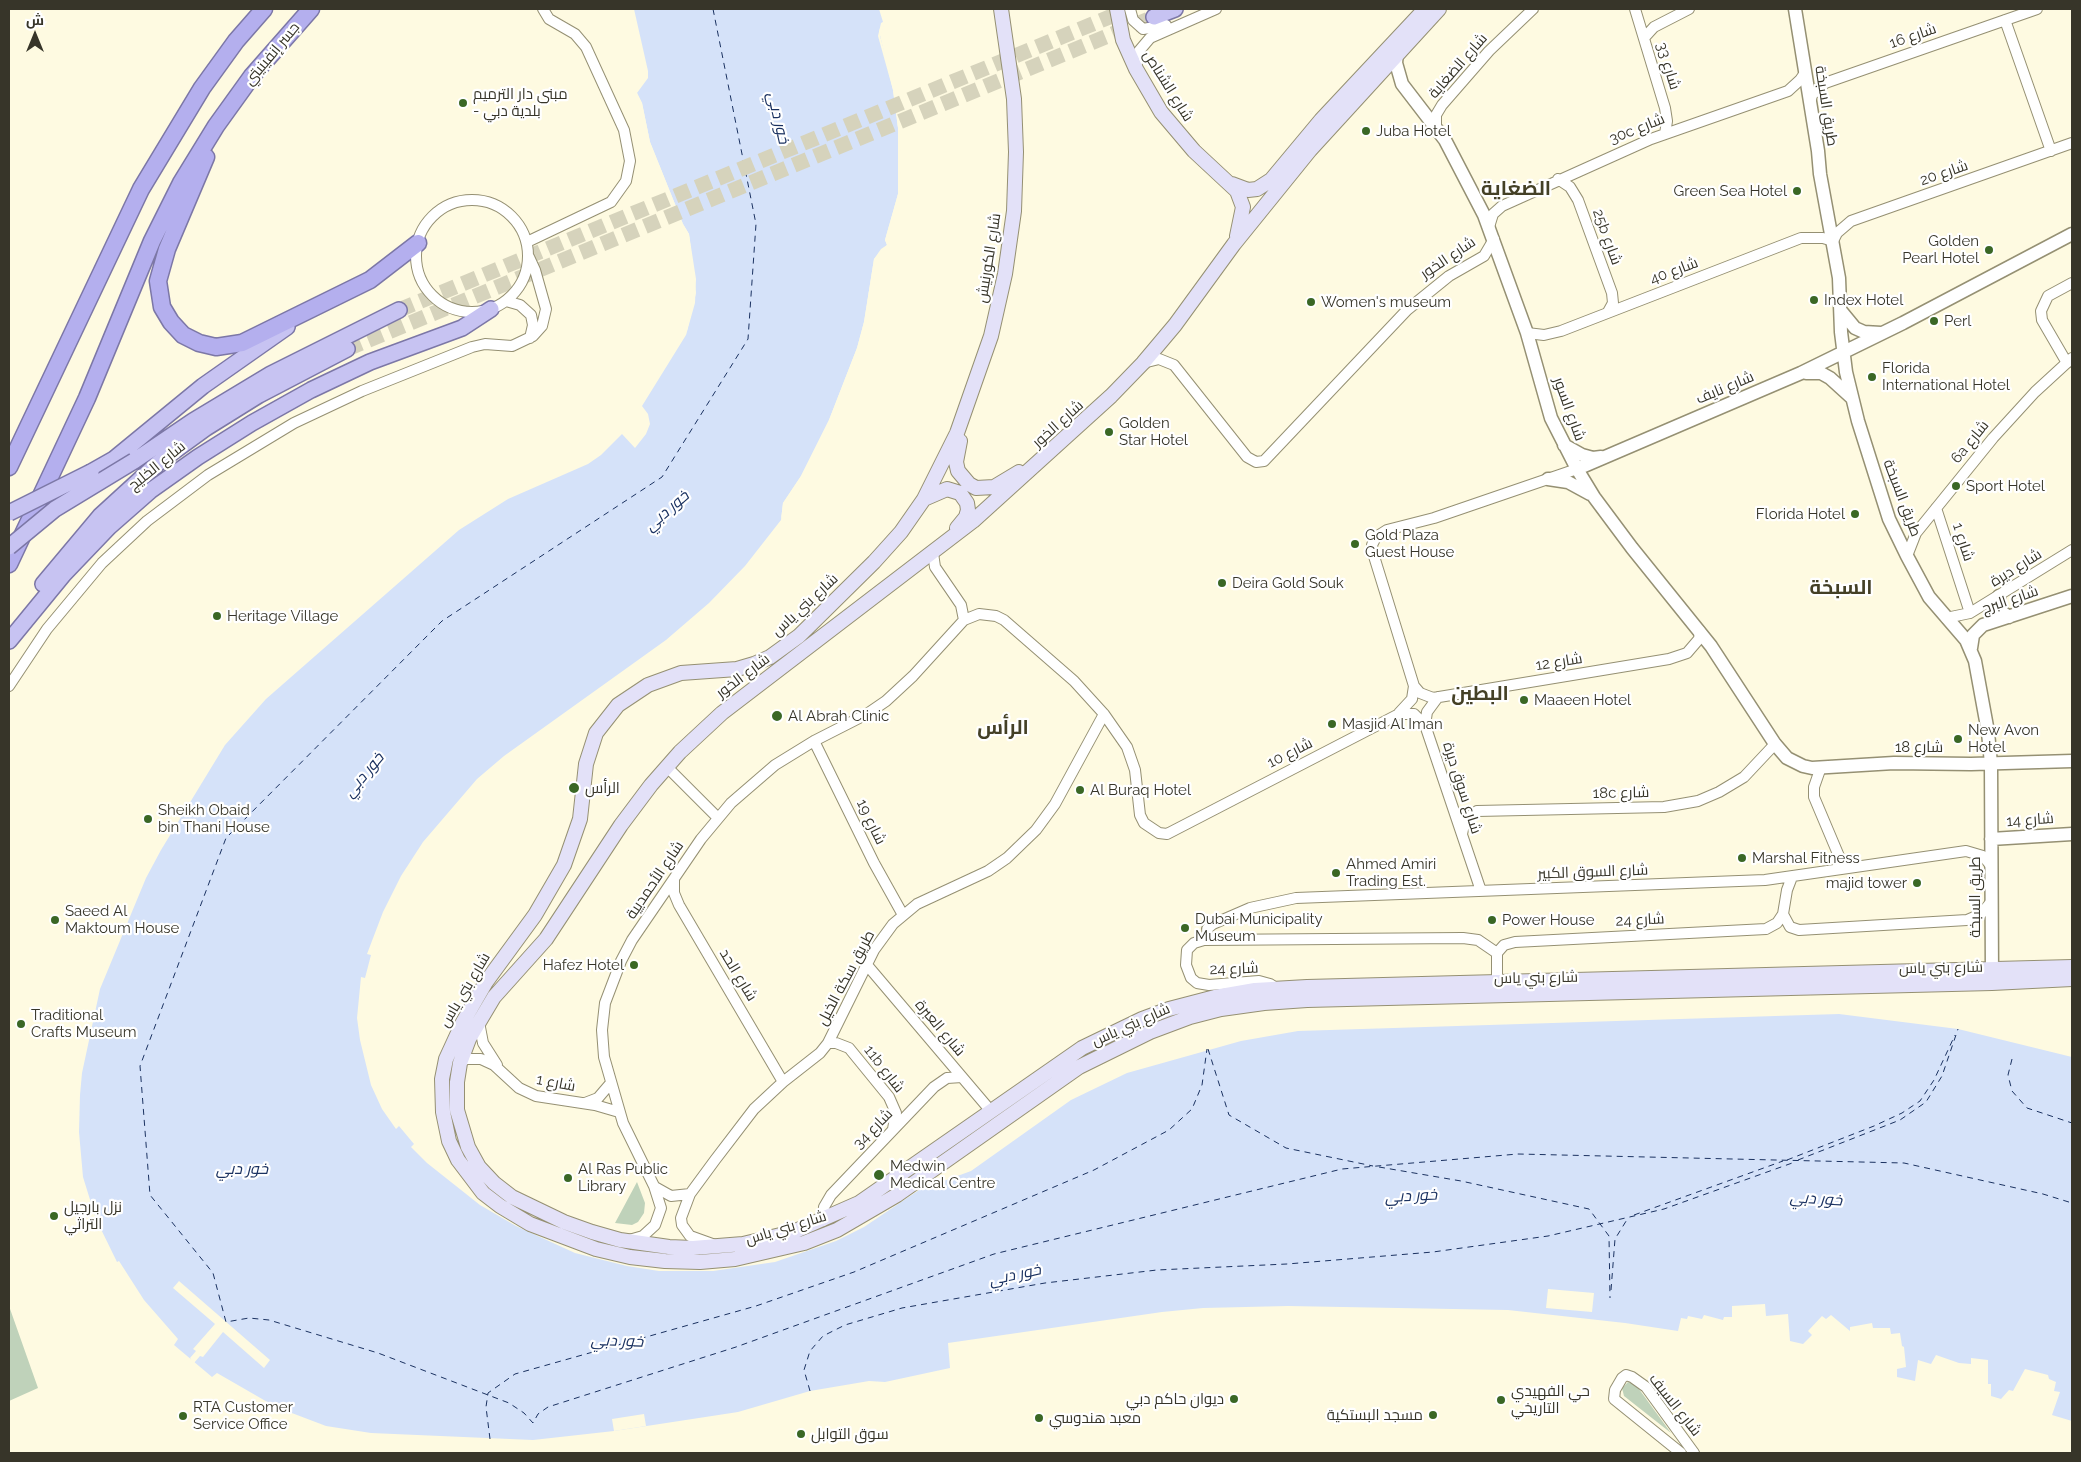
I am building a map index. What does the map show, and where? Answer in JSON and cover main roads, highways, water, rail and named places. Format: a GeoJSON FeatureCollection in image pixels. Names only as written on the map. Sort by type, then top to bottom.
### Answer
{"type":"FeatureCollection","features":[{"type":"Feature","properties":{"kind":"highway"},"geometry":{"type":"LineString","coordinates":[[9,467],[123,224],[160,155],[202,88],[236,41],[264,9]]}},
{"type":"Feature","properties":{"kind":"highway","name":"جسر إنفينيتي"},"geometry":{"type":"LineString","coordinates":[[216,126],[272,52],[311,9]]}},
{"type":"Feature","properties":{"kind":"highway"},"geometry":{"type":"LineString","coordinates":[[216,126],[160,272],[158,290],[166,315],[176,329],[191,339],[207,346],[225,347],[242,343],[377,276],[418,242]]}},
{"type":"Feature","properties":{"kind":"highway"},"geometry":{"type":"LineString","coordinates":[[9,564],[80,413],[152,241],[182,184],[216,126]]}},
{"type":"Feature","properties":{"kind":"main road","name":"شارع الكورنيش"},"geometry":{"type":"LineString","coordinates":[[924,499],[947,456],[982,366],[999,305],[1014,211],[1016,152],[1014,99],[1001,9]]}},
{"type":"Feature","properties":{"kind":"main road","name":"شارع الشناص"},"geometry":{"type":"LineString","coordinates":[[1117,9],[1123,40],[1136,69],[1162,112],[1194,151],[1232,184],[1242,199],[1243,207],[1234,244]]}},
{"type":"Feature","properties":{"kind":"main road"},"geometry":{"type":"LineString","coordinates":[[1154,17],[1174,9]]}},
{"type":"Feature","properties":{"kind":"main road"},"geometry":{"type":"LineString","coordinates":[[1232,184],[1239,188],[1257,189],[1271,180],[1335,105],[1425,9]]}},
{"type":"Feature","properties":{"kind":"main road","name":"شارع الخور"},"geometry":{"type":"LineString","coordinates":[[460,1063],[479,1019],[502,987],[538,950],[621,826],[667,767],[722,713],[937,550],[1047,456],[1143,363],[1196,298],[1234,244],[1310,150],[1439,9]]}},
{"type":"Feature","properties":{"kind":"main road"},"geometry":{"type":"LineString","coordinates":[[114,459],[202,386],[312,308]]}},
{"type":"Feature","properties":{"kind":"main road"},"geometry":{"type":"LineString","coordinates":[[9,641],[64,574],[109,527],[150,491],[198,456],[252,423],[312,390],[370,362],[462,328],[490,309]]}},
{"type":"Feature","properties":{"kind":"main road","name":"شارع الخليج"},"geometry":{"type":"LineString","coordinates":[[9,513],[91,472],[219,395],[303,357],[399,310]]}},
{"type":"Feature","properties":{"kind":"main road","name":"شارع الخليج"},"geometry":{"type":"LineString","coordinates":[[9,632],[43,584],[82,536],[119,498],[158,463],[251,399],[347,349]]}},
{"type":"Feature","properties":{"kind":"main road","name":"شارع الخليج"},"geometry":{"type":"LineString","coordinates":[[9,547],[55,509],[134,461],[231,397],[303,357]]}},
{"type":"Feature","properties":{"kind":"main road"},"geometry":{"type":"LineString","coordinates":[[966,411],[956,462],[962,478],[976,488],[994,487],[1047,456]]}},
{"type":"Feature","properties":{"kind":"main road"},"geometry":{"type":"LineString","coordinates":[[924,499],[947,489],[960,493],[967,504],[966,516],[937,550]]}},
{"type":"Feature","properties":{"kind":"main road","name":"شارع بني ياس"},"geometry":{"type":"LineString","coordinates":[[924,499],[888,548],[784,647],[754,664],[737,669],[699,671],[664,678],[648,685],[618,705],[596,733],[589,749],[580,819],[564,865],[547,895],[478,996],[463,1022],[446,1059],[442,1079],[443,1112],[449,1141],[469,1178],[483,1193],[500,1206],[530,1224],[562,1238],[630,1257],[674,1262],[735,1259],[804,1243],[837,1230],[897,1195],[1066,1076],[1126,1042],[1190,1017],[1232,1008],[1307,1000],[1992,976],[2072,967]]}},
{"type":"Feature","properties":{"kind":"main road"},"geometry":{"type":"LineString","coordinates":[[520,935],[538,950]]}},
{"type":"Feature","properties":{"kind":"main road","name":"شارع بني ياس"},"geometry":{"type":"LineString","coordinates":[[460,1063],[457,1082],[457,1110],[460,1126],[468,1147],[484,1172],[494,1183],[512,1197],[564,1222],[620,1240],[668,1247],[718,1246],[776,1237],[823,1221],[877,1192],[990,1110],[1088,1045],[1128,1024],[1169,1009],[1235,993],[1276,988],[1497,982],[1992,976],[2072,979]]}},
{"type":"Feature","properties":{"kind":"main road"},"geometry":{"type":"LineString","coordinates":[[1232,1008],[1223,1005],[1222,1001],[1224,998],[1235,993]]}},
{"type":"Feature","properties":{"kind":"main road"},"geometry":{"type":"LineString","coordinates":[[1126,1042],[1136,1032],[1172,1018],[1175,1012],[1169,1009]]}},
{"type":"Feature","properties":{"kind":"water","name":"خور دبي"},"geometry":{"type":"Polygon","coordinates":[[[634,9],[879,9],[883,22],[879,31],[893,90],[898,128],[898,194],[885,240],[887,245],[874,259],[864,322],[857,348],[829,420],[801,476],[783,503],[781,520],[745,566],[709,603],[666,640],[504,756],[477,779],[423,842],[401,876],[383,912],[367,954],[371,955],[365,978],[361,977],[357,1018],[360,1040],[371,1085],[382,1109],[396,1129],[399,1126],[414,1144],[411,1147],[427,1163],[480,1205],[516,1226],[575,1253],[627,1266],[659,1271],[713,1271],[775,1262],[836,1241],[864,1227],[919,1190],[971,1171],[1071,1100],[1127,1073],[1241,1041],[1298,1031],[1839,1014],[1958,1029],[2072,1057],[2072,1421],[2052,1415],[2060,1392],[2054,1391],[2056,1382],[2049,1379],[2048,1375],[2025,1369],[2013,1391],[2009,1390],[2001,1399],[1991,1396],[1991,1384],[1988,1384],[1988,1360],[1971,1358],[1971,1364],[1959,1363],[1936,1355],[1931,1364],[1918,1360],[1915,1381],[1897,1377],[1897,1369],[1906,1367],[1904,1347],[1902,1346],[1900,1333],[1891,1334],[1890,1328],[1873,1328],[1872,1323],[1850,1327],[1850,1331],[1831,1315],[1826,1319],[1822,1316],[1808,1331],[1812,1335],[1803,1344],[1790,1341],[1788,1314],[1766,1316],[1765,1304],[1732,1306],[1732,1317],[1724,1317],[1723,1320],[1704,1315],[1702,1319],[1688,1316],[1687,1319],[1681,1318],[1678,1331],[1508,1310],[1288,1306],[1203,1308],[1162,1312],[948,1343],[950,1368],[885,1382],[869,1381],[810,1391],[738,1412],[614,1431],[533,1440],[371,1433],[326,1426],[276,1407],[217,1373],[212,1377],[174,1345],[178,1339],[144,1300],[119,1261],[117,1262],[96,1219],[83,1177],[79,1132],[80,1095],[82,1073],[100,989],[146,878],[161,850],[225,745],[266,699],[459,530],[508,499],[588,464],[601,455],[622,434],[635,448],[646,434],[650,424],[648,414],[642,406],[686,335],[695,303],[696,279],[689,234],[683,224],[650,142],[642,103],[637,93],[648,78],[648,71],[634,9]]]}},
{"type":"Feature","properties":{"kind":"tunnel"},"geometry":{"type":"LineString","coordinates":[[399,310],[1129,9]]}},
{"type":"Feature","properties":{"kind":"tunnel"},"geometry":{"type":"LineString","coordinates":[[347,349],[1154,17]]}},
{"type":"Feature","properties":{"kind":"place","name":"مبنى دار الترميم - بلدية دبي"},"geometry":{"type":"Point","coordinates":[463,103]}},
{"type":"Feature","properties":{"kind":"place","name":"Juba Hotel"},"geometry":{"type":"Point","coordinates":[1366,131]}},
{"type":"Feature","properties":{"kind":"place","name":"Green Sea Hotel"},"geometry":{"type":"Point","coordinates":[1797,191]}},
{"type":"Feature","properties":{"kind":"place","name":"Golden Pearl Hotel"},"geometry":{"type":"Point","coordinates":[1989,250]}},
{"type":"Feature","properties":{"kind":"place","name":"Index Hotel"},"geometry":{"type":"Point","coordinates":[1814,300]}},
{"type":"Feature","properties":{"kind":"place","name":"Women's museum"},"geometry":{"type":"Point","coordinates":[1311,302]}},
{"type":"Feature","properties":{"kind":"place","name":"Perl"},"geometry":{"type":"Point","coordinates":[1934,321]}},
{"type":"Feature","properties":{"kind":"place","name":"Florida International Hotel"},"geometry":{"type":"Point","coordinates":[1872,377]}},
{"type":"Feature","properties":{"kind":"place","name":"Golden Star Hotel"},"geometry":{"type":"Point","coordinates":[1109,432]}},
{"type":"Feature","properties":{"kind":"place","name":"Sport Hotel"},"geometry":{"type":"Point","coordinates":[1956,486]}},
{"type":"Feature","properties":{"kind":"place","name":"Florida Hotel"},"geometry":{"type":"Point","coordinates":[1855,514]}},
{"type":"Feature","properties":{"kind":"place","name":"Gold Plaza Guest House"},"geometry":{"type":"Point","coordinates":[1355,544]}},
{"type":"Feature","properties":{"kind":"place","name":"Deira Gold Souk"},"geometry":{"type":"Point","coordinates":[1222,583]}},
{"type":"Feature","properties":{"kind":"place","name":"Heritage Village"},"geometry":{"type":"Point","coordinates":[217,616]}},
{"type":"Feature","properties":{"kind":"place","name":"Maaeen Hotel"},"geometry":{"type":"Point","coordinates":[1524,700]}},
{"type":"Feature","properties":{"kind":"place","name":"Al Abrah Clinic"},"geometry":{"type":"Point","coordinates":[777,716]}},
{"type":"Feature","properties":{"kind":"place","name":"Masjid Al Iman"},"geometry":{"type":"Point","coordinates":[1332,724]}},
{"type":"Feature","properties":{"kind":"place","name":"New Avon Hotel"},"geometry":{"type":"Point","coordinates":[1958,739]}},
{"type":"Feature","properties":{"kind":"place","name":"الرأس"},"geometry":{"type":"Point","coordinates":[574,788]}},
{"type":"Feature","properties":{"kind":"place","name":"Al Buraq Hotel"},"geometry":{"type":"Point","coordinates":[1080,790]}},
{"type":"Feature","properties":{"kind":"place","name":"Sheikh Obaid bin Thani House"},"geometry":{"type":"Point","coordinates":[148,819]}},
{"type":"Feature","properties":{"kind":"place","name":"Marshal Fitness"},"geometry":{"type":"Point","coordinates":[1742,858]}},
{"type":"Feature","properties":{"kind":"place","name":"Ahmed Amiri Trading Est."},"geometry":{"type":"Point","coordinates":[1336,873]}},
{"type":"Feature","properties":{"kind":"place","name":"majid tower"},"geometry":{"type":"Point","coordinates":[1917,883]}},
{"type":"Feature","properties":{"kind":"place","name":"Saeed Al Maktoum House"},"geometry":{"type":"Point","coordinates":[55,920]}},
{"type":"Feature","properties":{"kind":"place","name":"Power House"},"geometry":{"type":"Point","coordinates":[1492,920]}},
{"type":"Feature","properties":{"kind":"place","name":"Dubai Municipality Museum"},"geometry":{"type":"Point","coordinates":[1185,928]}},
{"type":"Feature","properties":{"kind":"place","name":"Hafez Hotel"},"geometry":{"type":"Point","coordinates":[634,965]}},
{"type":"Feature","properties":{"kind":"place","name":"Traditional Crafts Museum"},"geometry":{"type":"Point","coordinates":[21,1024]}},
{"type":"Feature","properties":{"kind":"place","name":"Medwin Medical Centre"},"geometry":{"type":"Point","coordinates":[879,1175]}},
{"type":"Feature","properties":{"kind":"place","name":"Al Ras Public Library"},"geometry":{"type":"Point","coordinates":[568,1178]}},
{"type":"Feature","properties":{"kind":"place","name":"نزل بارجيل التراثي"},"geometry":{"type":"Point","coordinates":[54,1216]}},
{"type":"Feature","properties":{"kind":"place","name":"ديوان حاكم دبي"},"geometry":{"type":"Point","coordinates":[1234,1399]}},
{"type":"Feature","properties":{"kind":"place","name":"حي الفهيدي التاريخي"},"geometry":{"type":"Point","coordinates":[1501,1400]}},
{"type":"Feature","properties":{"kind":"place","name":"مسجد البستكية"},"geometry":{"type":"Point","coordinates":[1433,1415]}},
{"type":"Feature","properties":{"kind":"place","name":"RTA Customer Service Office"},"geometry":{"type":"Point","coordinates":[183,1416]}},
{"type":"Feature","properties":{"kind":"place","name":"معبد هندوسي"},"geometry":{"type":"Point","coordinates":[1039,1418]}},
{"type":"Feature","properties":{"kind":"place","name":"سوق التوابل"},"geometry":{"type":"Point","coordinates":[801,1434]}},
{"type":"Feature","properties":{"kind":"district","name":"الضغاية"},"geometry":{"type":"Point","coordinates":[1516,189]}},
{"type":"Feature","properties":{"kind":"district","name":"السبخة"},"geometry":{"type":"Point","coordinates":[1841,588]}},
{"type":"Feature","properties":{"kind":"district","name":"البطين"},"geometry":{"type":"Point","coordinates":[1480,694]}},
{"type":"Feature","properties":{"kind":"district","name":"الرأس"},"geometry":{"type":"Point","coordinates":[1003,728]}}]}
